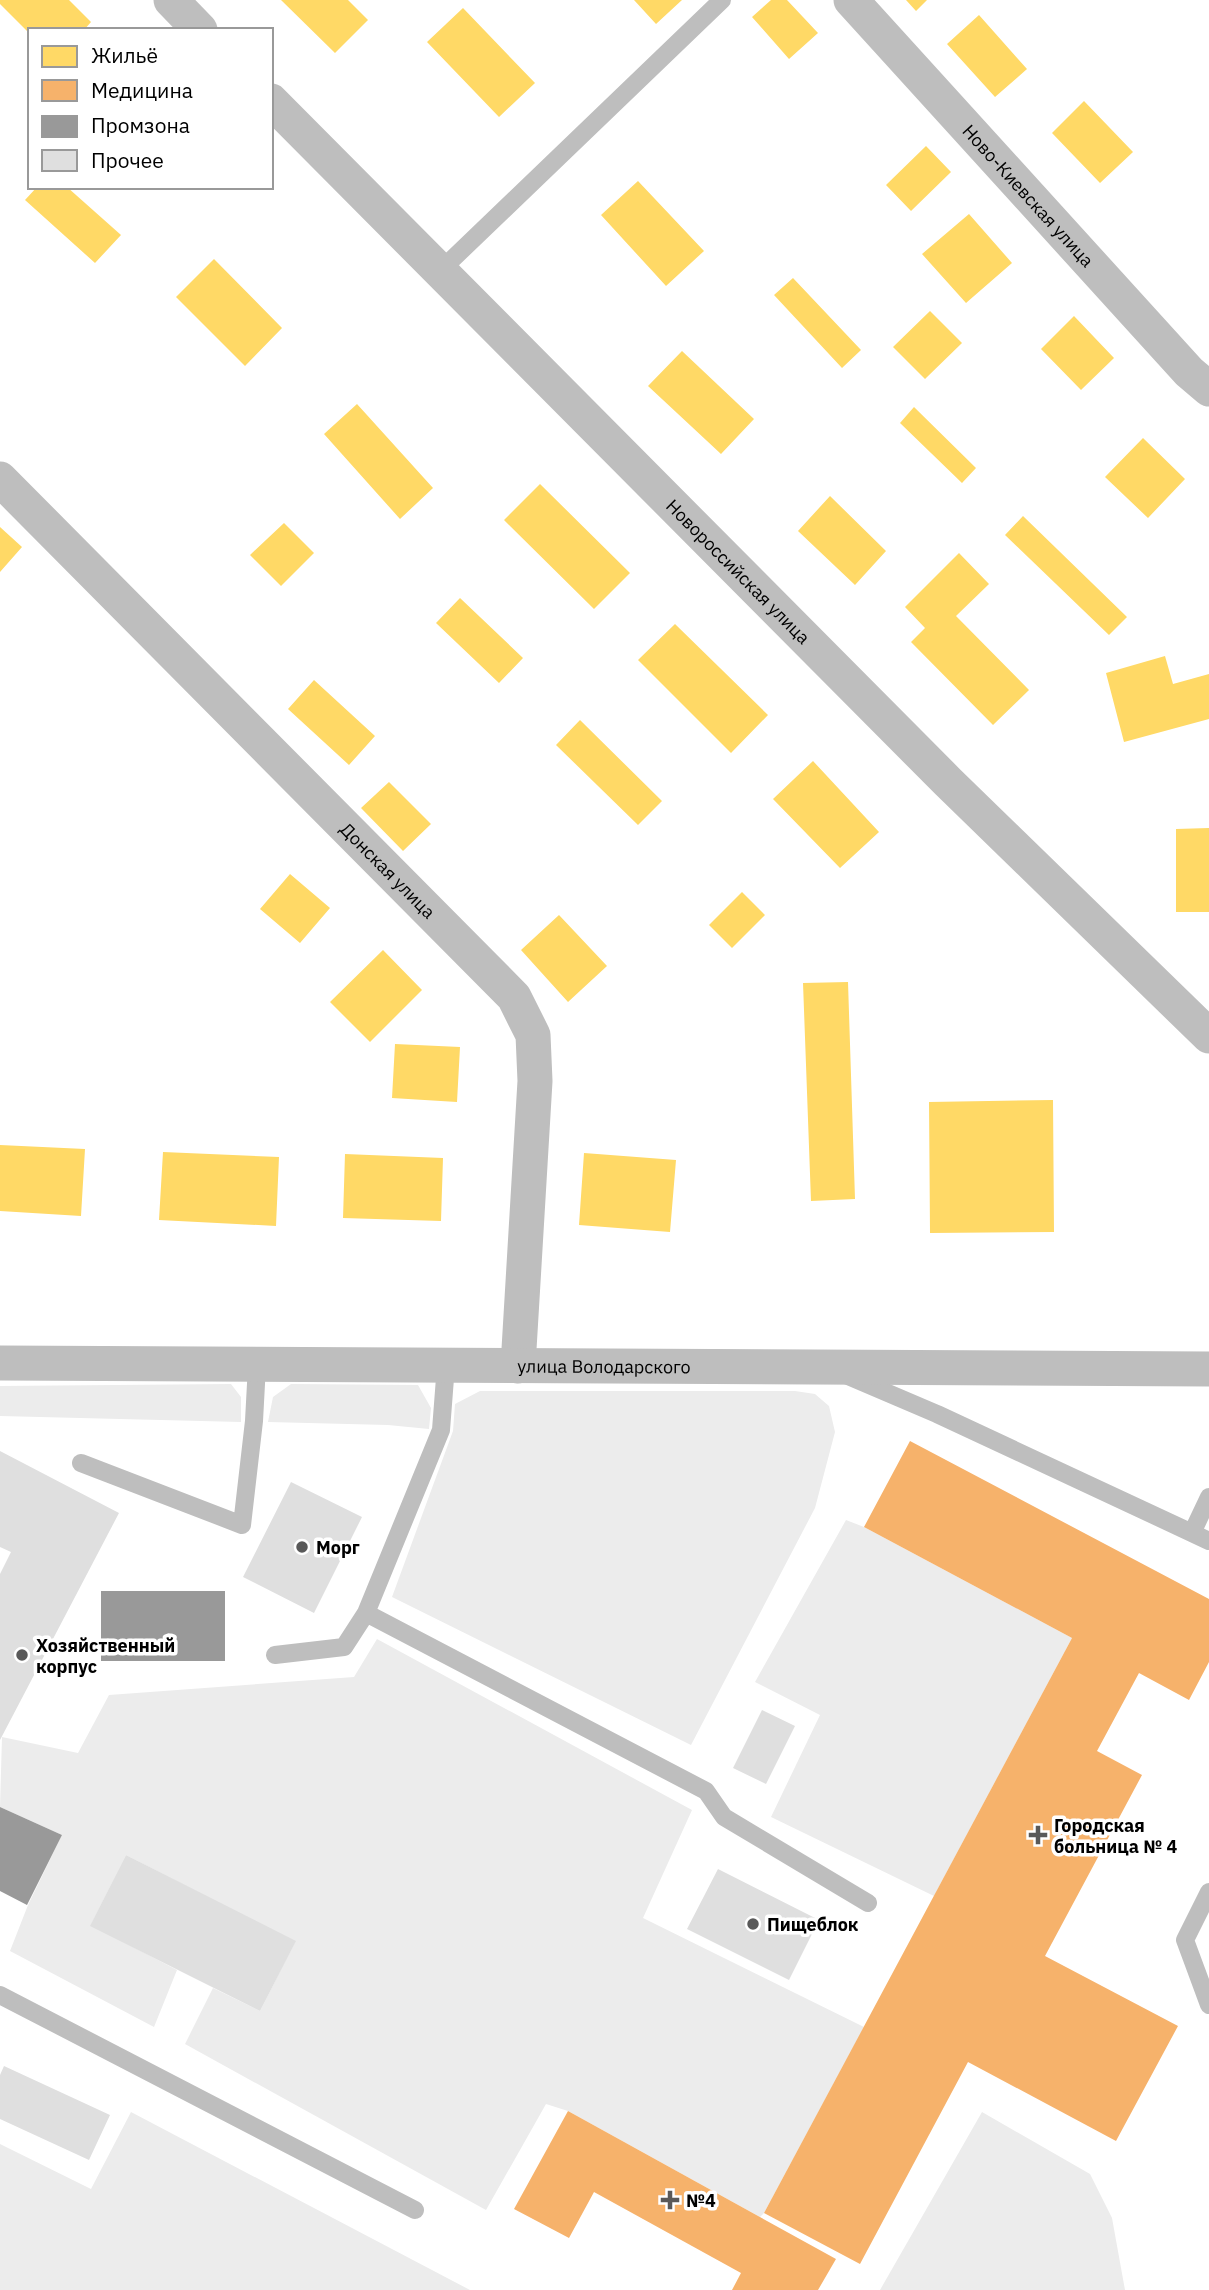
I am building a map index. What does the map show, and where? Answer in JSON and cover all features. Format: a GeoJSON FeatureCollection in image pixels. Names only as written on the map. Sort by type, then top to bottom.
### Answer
{"type":"FeatureCollection","features":[{"type":"Feature","properties":{"kind":"street"},"geometry":{"type":"LineString","coordinates":[[171,0],[198,28]]}},
{"type":"Feature","properties":{"kind":"street","name":"Ново-Киевская улица"},"geometry":{"type":"LineString","coordinates":[[851,0],[1189,372],[1209,389]]}},
{"type":"Feature","properties":{"kind":"street","name":"Новороссийская улица"},"geometry":{"type":"LineString","coordinates":[[273,103],[948,782],[1209,1036]]}},
{"type":"Feature","properties":{"kind":"street","name":"Донская улица"},"geometry":{"type":"LineString","coordinates":[[0,479],[514,998],[533,1035],[535,1081],[518,1366]]}},
{"type":"Feature","properties":{"kind":"street","name":"улица Володарского"},"geometry":{"type":"LineString","coordinates":[[0,1363],[1209,1369]]}},
{"type":"Feature","properties":{"kind":"lane"},"geometry":{"type":"LineString","coordinates":[[440,271],[722,0]]}},
{"type":"Feature","properties":{"kind":"lane"},"geometry":{"type":"LineString","coordinates":[[81,1463],[242,1525],[254,1421],[257,1365]]}},
{"type":"Feature","properties":{"kind":"lane"},"geometry":{"type":"LineString","coordinates":[[275,1656],[344,1647],[366,1612],[441,1430],[446,1365]]}},
{"type":"Feature","properties":{"kind":"lane"},"geometry":{"type":"LineString","coordinates":[[829,1367],[937,1414],[1209,1541]]}},
{"type":"Feature","properties":{"kind":"lane"},"geometry":{"type":"LineString","coordinates":[[1192,1533],[1209,1497]]}},
{"type":"Feature","properties":{"kind":"lane"},"geometry":{"type":"LineString","coordinates":[[366,1612],[706,1791],[724,1817],[868,1903]]}},
{"type":"Feature","properties":{"kind":"lane"},"geometry":{"type":"LineString","coordinates":[[1209,1892],[1185,1940],[1209,2005]]}},
{"type":"Feature","properties":{"kind":"lane"},"geometry":{"type":"LineString","coordinates":[[0,1995],[415,2210]]}},
{"type":"Feature","properties":{"kind":"shaded area"},"geometry":{"type":"Polygon","coordinates":[[[231,1384],[241,1397],[241,1422],[0,1416],[0,1386],[231,1384]]]}},
{"type":"Feature","properties":{"kind":"shaded area"},"geometry":{"type":"Polygon","coordinates":[[[291,1384],[418,1385],[431,1408],[429,1429],[388,1425],[268,1422],[273,1397],[291,1384]]]}},
{"type":"Feature","properties":{"kind":"shaded area"},"geometry":{"type":"Polygon","coordinates":[[[480,1391],[795,1391],[815,1394],[829,1406],[835,1432],[815,1508],[691,1745],[392,1597],[453,1431],[455,1404],[480,1391]]]}},
{"type":"Feature","properties":{"kind":"shaded area"},"geometry":{"type":"Polygon","coordinates":[[[846,1520],[864,1527],[1072,1638],[934,1896],[771,1817],[820,1715],[755,1682],[846,1520]]]}},
{"type":"Feature","properties":{"kind":"shaded area"},"geometry":{"type":"Polygon","coordinates":[[[377,1639],[692,1810],[643,1918],[864,2027],[760,2217],[568,2111],[546,2104],[486,2210],[185,2044],[213,1988],[260,2011],[295,1942],[126,1855],[91,1925],[177,1970],[154,2027],[10,1951],[28,1905],[62,1835],[0,1807],[2,1737],[78,1753],[109,1695],[354,1677],[377,1639]]]}},
{"type":"Feature","properties":{"kind":"shaded area"},"geometry":{"type":"Polygon","coordinates":[[[131,2112],[470,2290],[0,2290],[0,2144],[91,2189],[131,2112]]]}},
{"type":"Feature","properties":{"kind":"shaded area"},"geometry":{"type":"Polygon","coordinates":[[[982,2112],[1090,2174],[1112,2218],[1125,2290],[880,2290],[982,2112]]]}},
{"type":"Feature","properties":{"kind":"building: Жильё"},"geometry":{"type":"Polygon","coordinates":[[[0,0],[69,0],[91,22],[86,28],[28,28],[28,32],[0,4],[0,0]]]}},
{"type":"Feature","properties":{"kind":"building: Жильё"},"geometry":{"type":"Polygon","coordinates":[[[281,0],[348,0],[368,20],[335,53],[281,0]]]}},
{"type":"Feature","properties":{"kind":"building: Жильё"},"geometry":{"type":"Polygon","coordinates":[[[634,0],[682,0],[656,24],[634,0]]]}},
{"type":"Feature","properties":{"kind":"building: Жильё"},"geometry":{"type":"Polygon","coordinates":[[[771,0],[787,0],[818,33],[789,59],[752,17],[771,0]]]}},
{"type":"Feature","properties":{"kind":"building: Жильё"},"geometry":{"type":"Polygon","coordinates":[[[906,0],[927,0],[916,11],[906,0]]]}},
{"type":"Feature","properties":{"kind":"building: Жильё"},"geometry":{"type":"Polygon","coordinates":[[[463,8],[535,83],[499,117],[427,42],[463,8]]]}},
{"type":"Feature","properties":{"kind":"building: Жильё"},"geometry":{"type":"Polygon","coordinates":[[[979,15],[1027,69],[995,97],[947,44],[979,15]]]}},
{"type":"Feature","properties":{"kind":"building: Жильё"},"geometry":{"type":"Polygon","coordinates":[[[1084,101],[1133,152],[1100,183],[1052,133],[1084,101]]]}},
{"type":"Feature","properties":{"kind":"building: Жильё"},"geometry":{"type":"Polygon","coordinates":[[[926,146],[951,172],[911,211],[886,185],[926,146]]]}},
{"type":"Feature","properties":{"kind":"building: Жильё"},"geometry":{"type":"Polygon","coordinates":[[[638,181],[704,251],[666,286],[601,215],[638,181]]]}},
{"type":"Feature","properties":{"kind":"building: Жильё"},"geometry":{"type":"Polygon","coordinates":[[[35,189],[69,189],[121,235],[95,263],[25,200],[35,189]]]}},
{"type":"Feature","properties":{"kind":"building: Жильё"},"geometry":{"type":"Polygon","coordinates":[[[969,214],[1012,263],[966,303],[922,254],[969,214]]]}},
{"type":"Feature","properties":{"kind":"building: Жильё"},"geometry":{"type":"Polygon","coordinates":[[[214,259],[282,328],[245,366],[176,297],[214,259]]]}},
{"type":"Feature","properties":{"kind":"building: Жильё"},"geometry":{"type":"Polygon","coordinates":[[[793,278],[861,350],[842,368],[774,295],[793,278]]]}},
{"type":"Feature","properties":{"kind":"building: Жильё"},"geometry":{"type":"Polygon","coordinates":[[[930,311],[962,343],[925,379],[893,347],[930,311]]]}},
{"type":"Feature","properties":{"kind":"building: Жильё"},"geometry":{"type":"Polygon","coordinates":[[[1074,316],[1114,358],[1081,390],[1041,349],[1074,316]]]}},
{"type":"Feature","properties":{"kind":"building: Жильё"},"geometry":{"type":"Polygon","coordinates":[[[682,351],[754,419],[721,454],[648,386],[682,351]]]}},
{"type":"Feature","properties":{"kind":"building: Жильё"},"geometry":{"type":"Polygon","coordinates":[[[357,404],[433,488],[400,519],[324,434],[357,404]]]}},
{"type":"Feature","properties":{"kind":"building: Жильё"},"geometry":{"type":"Polygon","coordinates":[[[914,407],[976,468],[962,483],[900,423],[914,407]]]}},
{"type":"Feature","properties":{"kind":"building: Жильё"},"geometry":{"type":"Polygon","coordinates":[[[1143,438],[1185,479],[1148,518],[1105,477],[1143,438]]]}},
{"type":"Feature","properties":{"kind":"building: Жильё"},"geometry":{"type":"Polygon","coordinates":[[[540,484],[630,573],[594,609],[504,520],[540,484]]]}},
{"type":"Feature","properties":{"kind":"building: Жильё"},"geometry":{"type":"Polygon","coordinates":[[[830,496],[886,551],[855,585],[798,531],[830,496]]]}},
{"type":"Feature","properties":{"kind":"building: Жильё"},"geometry":{"type":"Polygon","coordinates":[[[1023,516],[1127,617],[1109,635],[1005,535],[1023,516]]]}},
{"type":"Feature","properties":{"kind":"building: Жильё"},"geometry":{"type":"Polygon","coordinates":[[[284,523],[314,553],[281,586],[250,555],[284,523]]]}},
{"type":"Feature","properties":{"kind":"building: Жильё"},"geometry":{"type":"Polygon","coordinates":[[[0,527],[22,547],[0,572],[0,527]]]}},
{"type":"Feature","properties":{"kind":"building: Жильё"},"geometry":{"type":"Polygon","coordinates":[[[959,553],[989,584],[956,616],[1029,690],[993,725],[911,642],[925,628],[905,607],[959,553]]]}},
{"type":"Feature","properties":{"kind":"building: Жильё"},"geometry":{"type":"Polygon","coordinates":[[[460,598],[523,658],[499,683],[436,623],[460,598]]]}},
{"type":"Feature","properties":{"kind":"building: Жильё"},"geometry":{"type":"Polygon","coordinates":[[[675,624],[768,715],[731,753],[638,660],[675,624]]]}},
{"type":"Feature","properties":{"kind":"building: Жильё"},"geometry":{"type":"Polygon","coordinates":[[[1165,656],[1173,684],[1209,674],[1209,719],[1124,742],[1106,673],[1165,656]]]}},
{"type":"Feature","properties":{"kind":"building: Жильё"},"geometry":{"type":"Polygon","coordinates":[[[314,680],[375,736],[349,765],[288,709],[314,680]]]}},
{"type":"Feature","properties":{"kind":"building: Жильё"},"geometry":{"type":"Polygon","coordinates":[[[580,720],[662,801],[638,825],[556,745],[580,720]]]}},
{"type":"Feature","properties":{"kind":"building: Жильё"},"geometry":{"type":"Polygon","coordinates":[[[813,761],[879,832],[840,868],[773,799],[813,761]]]}},
{"type":"Feature","properties":{"kind":"building: Жильё"},"geometry":{"type":"Polygon","coordinates":[[[389,782],[431,824],[403,851],[361,808],[389,782]]]}},
{"type":"Feature","properties":{"kind":"building: Жильё"},"geometry":{"type":"Polygon","coordinates":[[[1209,828],[1209,912],[1176,912],[1176,829],[1209,828]]]}},
{"type":"Feature","properties":{"kind":"building: Жильё"},"geometry":{"type":"Polygon","coordinates":[[[290,874],[330,908],[300,943],[260,909],[290,874]]]}},
{"type":"Feature","properties":{"kind":"building: Жильё"},"geometry":{"type":"Polygon","coordinates":[[[742,892],[765,915],[732,948],[709,925],[742,892]]]}},
{"type":"Feature","properties":{"kind":"building: Жильё"},"geometry":{"type":"Polygon","coordinates":[[[559,915],[607,966],[568,1002],[521,950],[559,915]]]}},
{"type":"Feature","properties":{"kind":"building: Жильё"},"geometry":{"type":"Polygon","coordinates":[[[383,950],[422,990],[370,1042],[330,1002],[383,950]]]}},
{"type":"Feature","properties":{"kind":"building: Жильё"},"geometry":{"type":"Polygon","coordinates":[[[848,982],[855,1199],[811,1201],[803,983],[848,982]]]}},
{"type":"Feature","properties":{"kind":"building: Жильё"},"geometry":{"type":"Polygon","coordinates":[[[395,1044],[460,1047],[457,1102],[392,1098],[395,1044]]]}},
{"type":"Feature","properties":{"kind":"building: Жильё"},"geometry":{"type":"Polygon","coordinates":[[[1053,1100],[1054,1232],[930,1233],[929,1102],[1053,1100]]]}},
{"type":"Feature","properties":{"kind":"building: Жильё"},"geometry":{"type":"Polygon","coordinates":[[[0,1145],[85,1149],[81,1216],[0,1211],[0,1145]]]}},
{"type":"Feature","properties":{"kind":"building: Жильё"},"geometry":{"type":"Polygon","coordinates":[[[163,1152],[279,1157],[276,1226],[159,1220],[163,1152]]]}},
{"type":"Feature","properties":{"kind":"building: Жильё"},"geometry":{"type":"Polygon","coordinates":[[[584,1153],[676,1160],[670,1232],[579,1225],[584,1153]]]}},
{"type":"Feature","properties":{"kind":"building: Жильё"},"geometry":{"type":"Polygon","coordinates":[[[345,1154],[443,1158],[441,1221],[343,1218],[345,1154]]]}},
{"type":"Feature","properties":{"kind":"building: Медицина","name":"Городская больница № 4"},"geometry":{"type":"Polygon","coordinates":[[[910,1441],[1209,1599],[1209,1662],[1189,1700],[1139,1673],[1097,1751],[1142,1775],[1045,1956],[1178,2026],[1116,2141],[968,2062],[860,2264],[764,2213],[1072,1638],[864,1527],[910,1441]]]}},
{"type":"Feature","properties":{"kind":"building: Медицина","name":"№4"},"geometry":{"type":"Polygon","coordinates":[[[568,2111],[836,2259],[818,2290],[732,2290],[741,2273],[594,2192],[569,2238],[514,2209],[568,2111]]]}},
{"type":"Feature","properties":{"kind":"building: Промзона"},"geometry":{"type":"Polygon","coordinates":[[[101,1591],[225,1591],[225,1661],[101,1661],[101,1591]]]}},
{"type":"Feature","properties":{"kind":"building: Промзона"},"geometry":{"type":"Polygon","coordinates":[[[0,1807],[62,1835],[27,1905],[0,1891],[0,1807]]]}},
{"type":"Feature","properties":{"kind":"building: Прочее","name":"Хозяйственный корпус"},"geometry":{"type":"Polygon","coordinates":[[[0,1451],[119,1513],[0,1740],[0,1574],[11,1552],[0,1547],[0,1451]]]}},
{"type":"Feature","properties":{"kind":"building: Прочее","name":"Морг"},"geometry":{"type":"Polygon","coordinates":[[[291,1482],[362,1517],[314,1613],[243,1577],[291,1482]]]}},
{"type":"Feature","properties":{"kind":"building: Прочее"},"geometry":{"type":"Polygon","coordinates":[[[762,1710],[795,1726],[766,1784],[733,1768],[762,1710]]]}},
{"type":"Feature","properties":{"kind":"building: Прочее"},"geometry":{"type":"Polygon","coordinates":[[[126,1855],[296,1941],[260,2011],[90,1926],[126,1855]]]}},
{"type":"Feature","properties":{"kind":"building: Прочее","name":"Пищеблок"},"geometry":{"type":"Polygon","coordinates":[[[718,1869],[819,1920],[789,1980],[687,1929],[718,1869]]]}},
{"type":"Feature","properties":{"kind":"building: Прочее"},"geometry":{"type":"Polygon","coordinates":[[[4,2066],[110,2115],[89,2160],[0,2119],[0,2075],[4,2066]]]}},
{"type":"Feature","properties":{"kind":"place","name":"Морг"},"geometry":{"type":"Point","coordinates":[302,1547]}},
{"type":"Feature","properties":{"kind":"place","name":"Хозяйственный корпус"},"geometry":{"type":"Point","coordinates":[22,1655]}},
{"type":"Feature","properties":{"kind":"place","name":"Городская больница № 4"},"geometry":{"type":"Point","coordinates":[1038,1835]}},
{"type":"Feature","properties":{"kind":"place","name":"Пищеблок"},"geometry":{"type":"Point","coordinates":[753,1924]}},
{"type":"Feature","properties":{"kind":"place","name":"№4"},"geometry":{"type":"Point","coordinates":[670,2200]}}]}
